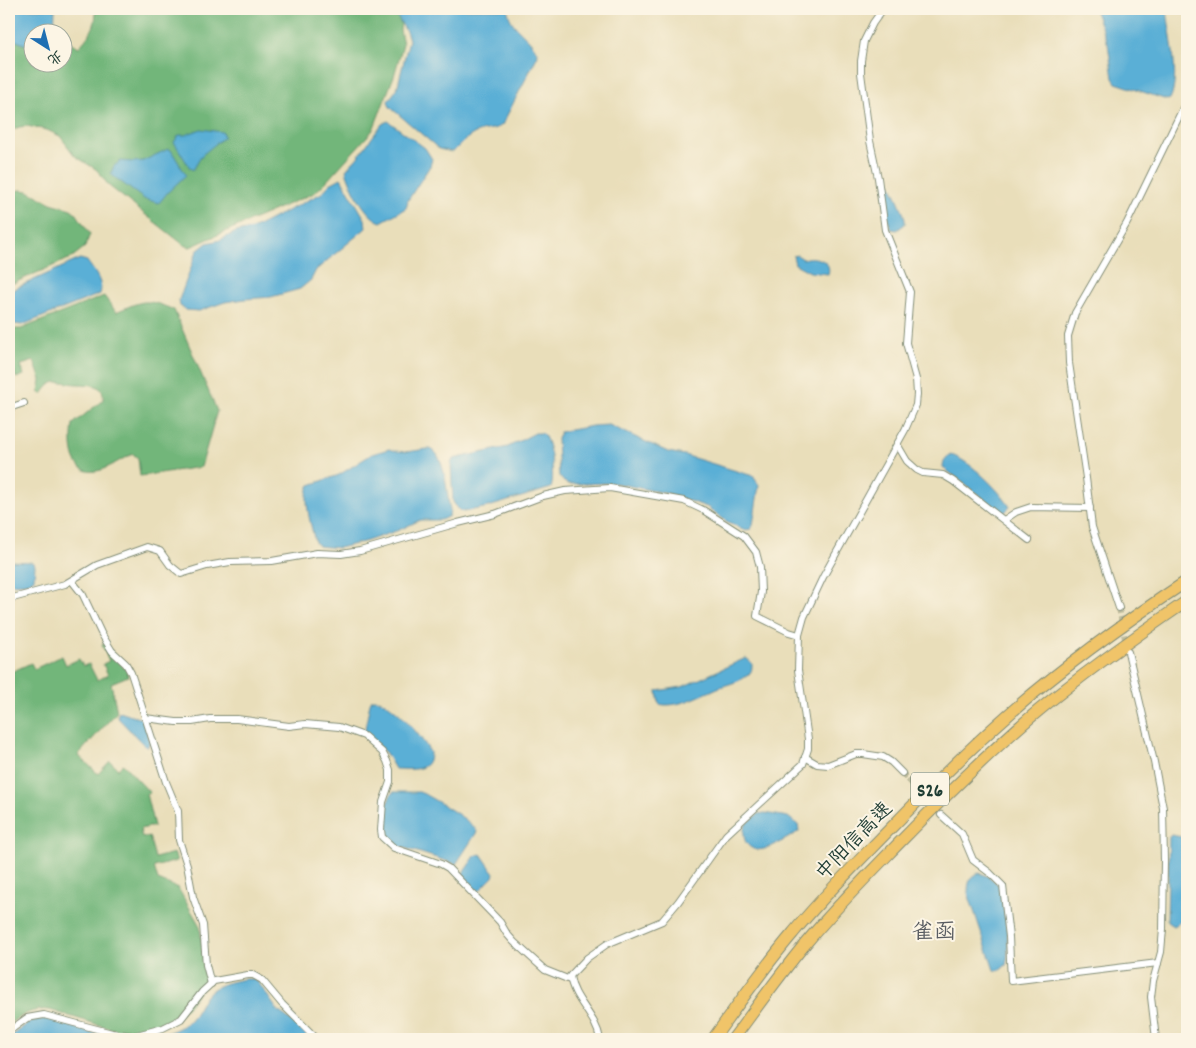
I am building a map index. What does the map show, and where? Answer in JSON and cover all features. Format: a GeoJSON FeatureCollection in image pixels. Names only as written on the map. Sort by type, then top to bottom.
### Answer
{"type":"FeatureCollection","features":[{"type":"Feature","properties":{"kind":"highway","name":"中阳信高速"},"geometry":{"type":"LineString","coordinates":[[713,1039],[774,957],[812,910],[964,755],[1009,714],[1051,680],[1125,624],[1187,581]]}},
{"type":"Feature","properties":{"kind":"highway","name":"中阳信高速"},"geometry":{"type":"LineString","coordinates":[[733,1039],[786,967],[824,922],[884,858],[976,767],[1068,687],[1187,601]]}},
{"type":"Feature","properties":{"kind":"street"},"geometry":{"type":"LineString","coordinates":[[600,1039],[595,1024],[573,989],[570,980],[571,975],[607,944],[662,921],[726,835],[803,764],[808,739],[798,670],[799,635],[804,617],[811,599],[913,412],[917,394],[916,379],[906,343],[910,292],[885,230],[861,73],[864,41],[883,9]]}},
{"type":"Feature","properties":{"kind":"street"},"geometry":{"type":"LineString","coordinates":[[1119,608],[1092,527],[1069,363],[1070,329],[1075,313],[1127,224],[1187,100]]}},
{"type":"Feature","properties":{"kind":"street"},"geometry":{"type":"LineString","coordinates":[[9,408],[24,403]]}},
{"type":"Feature","properties":{"kind":"street"},"geometry":{"type":"LineString","coordinates":[[897,444],[907,462],[917,470],[923,473],[943,475],[953,481],[1029,540]]}},
{"type":"Feature","properties":{"kind":"street"},"geometry":{"type":"LineString","coordinates":[[9,599],[65,584],[97,565],[144,548],[160,551],[170,565],[180,574],[230,562],[272,561],[317,553],[345,553],[376,548],[421,533],[495,514],[543,496],[565,491],[610,488],[684,501],[703,510],[744,536],[756,552],[762,574],[757,616],[799,635]]}},
{"type":"Feature","properties":{"kind":"street"},"geometry":{"type":"LineString","coordinates":[[1004,520],[1016,512],[1031,507],[1090,508]]}},
{"type":"Feature","properties":{"kind":"street"},"geometry":{"type":"LineString","coordinates":[[72,581],[83,595],[112,651],[129,668],[178,811],[179,840],[187,864],[193,897],[203,925],[206,965],[211,984]]}},
{"type":"Feature","properties":{"kind":"street"},"geometry":{"type":"LineString","coordinates":[[1128,652],[1163,808],[1163,929],[1151,997],[1156,1039]]}},
{"type":"Feature","properties":{"kind":"street"},"geometry":{"type":"LineString","coordinates":[[146,718],[176,722],[237,719],[289,726],[305,724],[339,727],[364,736],[382,752],[388,761],[390,770],[390,782],[383,802],[381,830],[385,840],[394,848],[448,868],[500,922],[514,942],[545,970],[570,980]]}},
{"type":"Feature","properties":{"kind":"street"},"geometry":{"type":"LineString","coordinates":[[805,757],[817,764],[828,765],[856,754],[883,757],[902,773]]}},
{"type":"Feature","properties":{"kind":"street"},"geometry":{"type":"LineString","coordinates":[[941,815],[962,834],[973,860],[990,873],[1002,886],[1009,937],[1011,981],[1158,963]]}},
{"type":"Feature","properties":{"kind":"street"},"geometry":{"type":"LineString","coordinates":[[9,1031],[27,1018],[44,1014],[112,1033],[133,1036],[163,1028],[181,1019],[211,984],[220,979],[248,975],[258,977],[317,1039]]}},
{"type":"Feature","properties":{"kind":"green space"},"geometry":{"type":"Polygon","coordinates":[[[95,9],[395,9],[401,24],[400,30],[403,44],[394,76],[373,130],[324,184],[314,193],[190,247],[184,245],[109,186],[97,170],[75,156],[60,136],[47,130],[27,126],[19,127],[9,132],[9,38],[22,43],[22,72],[72,72],[72,44],[79,47],[94,25],[95,9]]]}},
{"type":"Feature","properties":{"kind":"green space"},"geometry":{"type":"Polygon","coordinates":[[[28,191],[51,203],[71,209],[76,213],[90,234],[85,247],[71,258],[9,285],[9,192],[28,191]]]}},
{"type":"Feature","properties":{"kind":"green space"},"geometry":{"type":"Polygon","coordinates":[[[104,296],[116,312],[145,302],[151,302],[174,310],[217,411],[201,467],[140,476],[138,458],[133,454],[101,470],[84,470],[78,465],[73,450],[73,424],[103,400],[103,394],[99,387],[59,382],[50,385],[42,394],[39,392],[41,380],[34,361],[21,365],[24,375],[16,378],[13,369],[9,370],[9,329],[21,329],[104,296]]]}},
{"type":"Feature","properties":{"kind":"green space"},"geometry":{"type":"Polygon","coordinates":[[[104,643],[127,671],[128,676],[111,683],[117,712],[78,755],[98,774],[110,761],[118,769],[123,764],[150,793],[146,794],[154,826],[140,829],[142,838],[149,836],[155,858],[174,853],[177,861],[154,867],[158,880],[178,888],[200,926],[206,982],[181,1013],[162,1024],[139,1031],[125,1033],[50,1010],[38,1010],[28,1013],[9,1024],[9,673],[31,663],[34,669],[62,656],[66,665],[79,659],[83,666],[89,664],[97,680],[108,675],[103,664],[109,661],[102,645],[104,643]]]}},
{"type":"Feature","properties":{"kind":"water"},"geometry":{"type":"Polygon","coordinates":[[[9,9],[55,9],[54,22],[22,22],[22,43],[9,38],[9,9]]]}},
{"type":"Feature","properties":{"kind":"water"},"geometry":{"type":"Polygon","coordinates":[[[395,9],[508,9],[512,22],[531,43],[538,55],[502,125],[474,134],[452,152],[439,149],[390,107],[388,101],[397,89],[409,40],[395,9]]]}},
{"type":"Feature","properties":{"kind":"water"},"geometry":{"type":"Polygon","coordinates":[[[1094,9],[1167,9],[1174,67],[1173,90],[1170,99],[1167,100],[1116,83],[1113,78],[1108,44],[1094,9]]]}},
{"type":"Feature","properties":{"kind":"water"},"geometry":{"type":"Polygon","coordinates":[[[388,121],[425,148],[432,159],[430,166],[408,200],[406,208],[381,222],[369,214],[364,207],[351,184],[346,170],[382,124],[388,121]]]}},
{"type":"Feature","properties":{"kind":"water"},"geometry":{"type":"Polygon","coordinates":[[[201,129],[222,132],[224,137],[202,155],[193,170],[174,142],[179,135],[185,135],[201,129]]]}},
{"type":"Feature","properties":{"kind":"water"},"geometry":{"type":"Polygon","coordinates":[[[168,149],[171,150],[186,175],[159,203],[144,199],[111,173],[114,166],[121,161],[143,161],[168,149]]]}},
{"type":"Feature","properties":{"kind":"water"},"geometry":{"type":"Polygon","coordinates":[[[341,178],[365,219],[366,228],[316,270],[311,280],[300,289],[271,297],[225,302],[199,311],[186,310],[180,306],[179,300],[197,251],[207,243],[220,240],[236,232],[252,229],[322,193],[330,184],[341,178]]]}},
{"type":"Feature","properties":{"kind":"water"},"geometry":{"type":"Polygon","coordinates":[[[887,181],[890,182],[905,220],[905,224],[897,230],[891,229],[886,212],[885,185],[887,181]]]}},
{"type":"Feature","properties":{"kind":"water"},"geometry":{"type":"Polygon","coordinates":[[[797,255],[803,259],[817,258],[825,262],[829,269],[828,274],[810,272],[795,264],[793,256],[797,255]]]}},
{"type":"Feature","properties":{"kind":"water"},"geometry":{"type":"Polygon","coordinates":[[[80,259],[87,261],[97,276],[101,290],[100,294],[22,325],[13,324],[10,295],[14,289],[80,259]]]}},
{"type":"Feature","properties":{"kind":"water"},"geometry":{"type":"Polygon","coordinates":[[[609,425],[668,452],[753,476],[759,485],[751,529],[745,530],[726,521],[707,507],[670,494],[615,483],[569,484],[564,482],[559,476],[557,439],[560,432],[609,425]]]}},
{"type":"Feature","properties":{"kind":"water"},"geometry":{"type":"Polygon","coordinates":[[[535,433],[542,433],[548,443],[552,468],[551,488],[488,507],[463,512],[458,509],[453,502],[451,464],[453,459],[508,447],[535,433]]]}},
{"type":"Feature","properties":{"kind":"water"},"geometry":{"type":"Polygon","coordinates":[[[389,449],[404,452],[433,450],[438,456],[444,474],[450,510],[449,516],[441,520],[420,520],[399,530],[339,548],[318,546],[315,542],[307,505],[310,485],[339,475],[372,454],[389,449]]]}},
{"type":"Feature","properties":{"kind":"water"},"geometry":{"type":"Polygon","coordinates":[[[951,455],[959,458],[976,470],[999,493],[1010,507],[1003,514],[943,467],[944,461],[951,455]]]}},
{"type":"Feature","properties":{"kind":"water"},"geometry":{"type":"Polygon","coordinates":[[[9,561],[32,562],[35,565],[34,579],[28,583],[9,584],[9,561]]]}},
{"type":"Feature","properties":{"kind":"water"},"geometry":{"type":"Polygon","coordinates":[[[746,658],[752,663],[752,668],[750,673],[743,679],[682,703],[659,704],[657,691],[682,687],[746,658]]]}},
{"type":"Feature","properties":{"kind":"water"},"geometry":{"type":"Polygon","coordinates":[[[372,699],[388,704],[405,719],[430,752],[427,764],[413,769],[395,769],[386,753],[364,734],[372,699]]]}},
{"type":"Feature","properties":{"kind":"water"},"geometry":{"type":"Polygon","coordinates":[[[119,712],[142,719],[150,741],[147,748],[117,717],[119,712]]]}},
{"type":"Feature","properties":{"kind":"water"},"geometry":{"type":"Polygon","coordinates":[[[393,792],[419,792],[424,794],[453,811],[474,827],[477,832],[456,864],[392,844],[386,818],[388,803],[393,792]]]}},
{"type":"Feature","properties":{"kind":"water"},"geometry":{"type":"Polygon","coordinates":[[[765,813],[788,817],[798,825],[799,831],[768,848],[758,850],[749,847],[744,835],[745,825],[758,814],[765,813]]]}},
{"type":"Feature","properties":{"kind":"water"},"geometry":{"type":"Polygon","coordinates":[[[1171,835],[1187,838],[1187,918],[1173,926],[1167,922],[1169,837],[1171,835]]]}},
{"type":"Feature","properties":{"kind":"water"},"geometry":{"type":"Polygon","coordinates":[[[481,854],[494,873],[493,877],[477,893],[461,876],[475,856],[481,854]]]}},
{"type":"Feature","properties":{"kind":"water"},"geometry":{"type":"Polygon","coordinates":[[[979,873],[991,878],[1000,887],[1008,956],[1006,965],[999,971],[994,970],[968,893],[970,881],[979,873]]]}},
{"type":"Feature","properties":{"kind":"water"},"geometry":{"type":"Polygon","coordinates":[[[253,979],[258,982],[278,1011],[292,1021],[310,1039],[142,1039],[180,1027],[192,1018],[205,997],[213,989],[223,984],[253,979]]]}},
{"type":"Feature","properties":{"kind":"water"},"geometry":{"type":"Polygon","coordinates":[[[46,1019],[114,1039],[11,1039],[12,1035],[33,1020],[46,1019]]]}},
{"type":"Feature","properties":{"kind":"tunnel"},"geometry":{"type":"LineString","coordinates":[[1119,608],[1126,644]]}},
{"type":"Feature","properties":{"kind":"tunnel"},"geometry":{"type":"LineString","coordinates":[[902,773],[935,808]]}},
{"type":"Feature","properties":{"kind":"district","name":"雀函"},"geometry":{"type":"Point","coordinates":[934,930]}}]}
